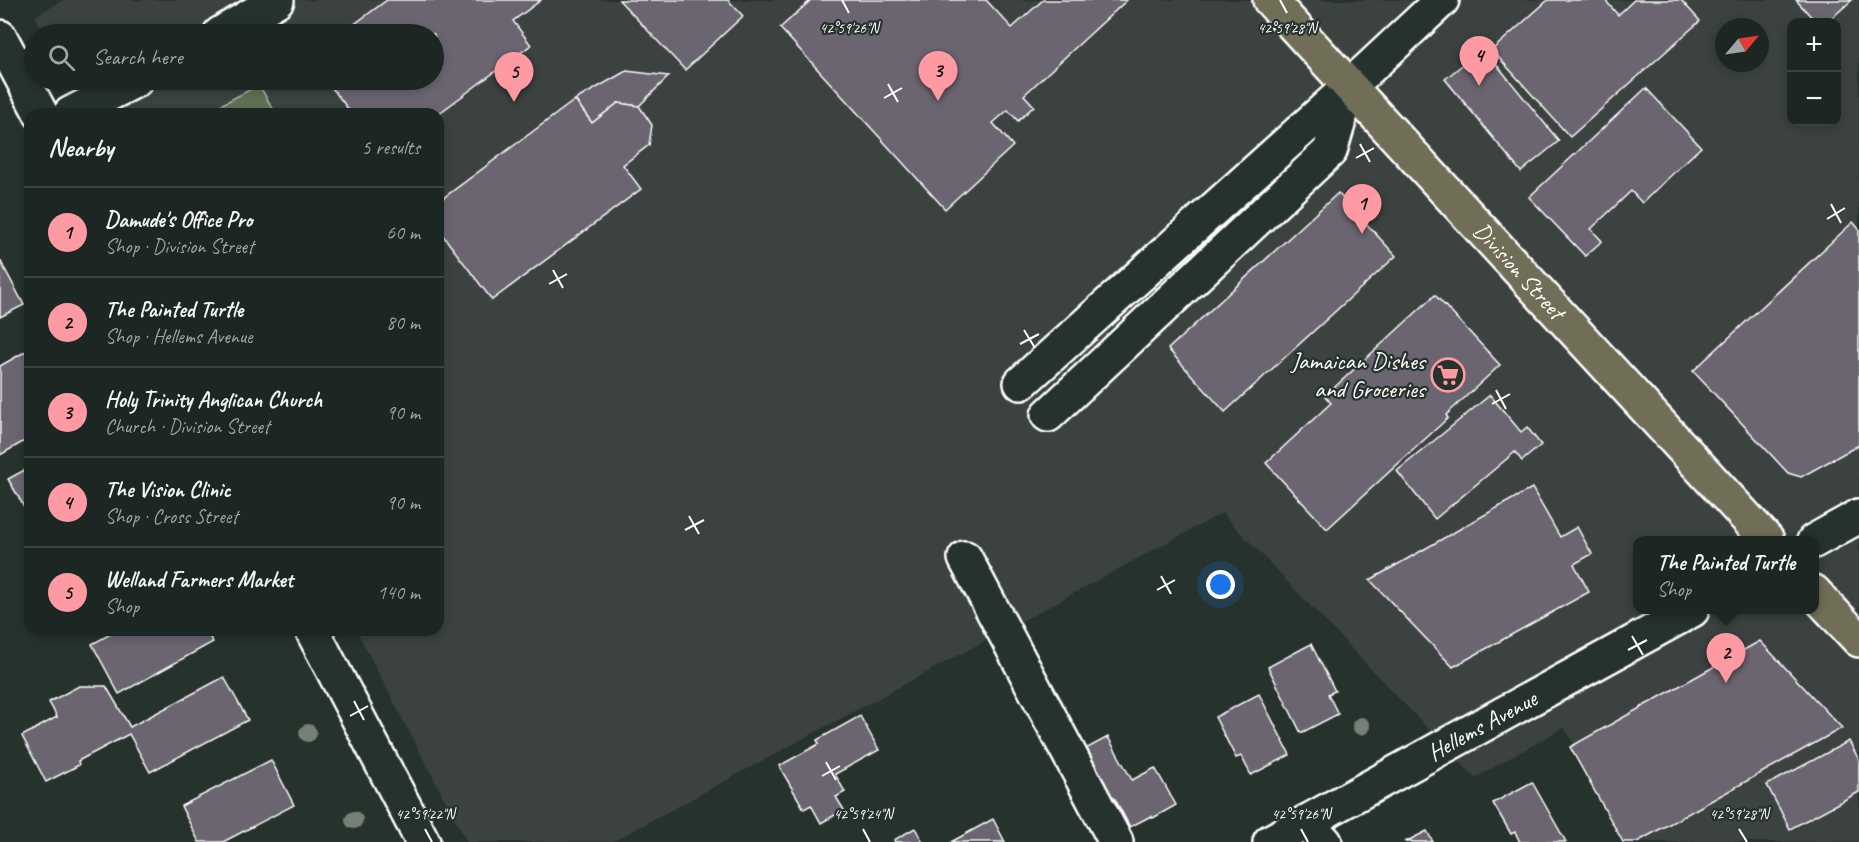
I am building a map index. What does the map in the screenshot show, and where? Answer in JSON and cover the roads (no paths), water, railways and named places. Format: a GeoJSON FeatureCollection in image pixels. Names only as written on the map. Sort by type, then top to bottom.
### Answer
{"type":"FeatureCollection","features":[{"type":"Feature","properties":{"kind":"main road","name":"Division Street"},"geometry":{"type":"LineString","coordinates":[[1270,0],[1763,536]]}},
{"type":"Feature","properties":{"kind":"main road"},"geometry":{"type":"LineString","coordinates":[[1819,596],[1859,640]]}},
{"type":"Feature","properties":{"kind":"street"},"geometry":{"type":"LineString","coordinates":[[237,24],[277,0]]}},
{"type":"Feature","properties":{"kind":"street"},"geometry":{"type":"LineString","coordinates":[[1021,382],[1349,87],[1442,0]]}},
{"type":"Feature","properties":{"kind":"street"},"geometry":{"type":"LineString","coordinates":[[0,37],[24,82]]}},
{"type":"Feature","properties":{"kind":"street"},"geometry":{"type":"LineString","coordinates":[[1048,415],[1330,151],[1349,87]]}},
{"type":"Feature","properties":{"kind":"street"},"geometry":{"type":"LineString","coordinates":[[28,90],[38,108]]}},
{"type":"Feature","properties":{"kind":"street"},"geometry":{"type":"LineString","coordinates":[[82,108],[117,90]]}},
{"type":"Feature","properties":{"kind":"street"},"geometry":{"type":"LineString","coordinates":[[1819,539],[1859,516]]}},
{"type":"Feature","properties":{"kind":"street"},"geometry":{"type":"LineString","coordinates":[[965,558],[1116,842]]}},
{"type":"Feature","properties":{"kind":"street","name":"Hellems Avenue"},"geometry":{"type":"LineString","coordinates":[[1270,842],[1315,832],[1684,614]]}},
{"type":"Feature","properties":{"kind":"street"},"geometry":{"type":"LineString","coordinates":[[315,636],[423,842]]}},
{"type":"Feature","properties":{"kind":"place","name":"The Vision Clinic"},"geometry":{"type":"Point","coordinates":[1479,86]}},
{"type":"Feature","properties":{"kind":"place","name":"Holy Trinity Anglican Church"},"geometry":{"type":"Point","coordinates":[938,101]}},
{"type":"Feature","properties":{"kind":"place","name":"Welland Farmers Market"},"geometry":{"type":"Point","coordinates":[514,102]}},
{"type":"Feature","properties":{"kind":"place","name":"Damude's Office Pro"},"geometry":{"type":"Point","coordinates":[1362,234]}},
{"type":"Feature","properties":{"kind":"place","name":"Jamaican Dishes and Groceries"},"geometry":{"type":"Point","coordinates":[1448,375]}},
{"type":"Feature","properties":{"kind":"place","name":"The Painted Turtle"},"geometry":{"type":"Point","coordinates":[1726,683]}}]}
